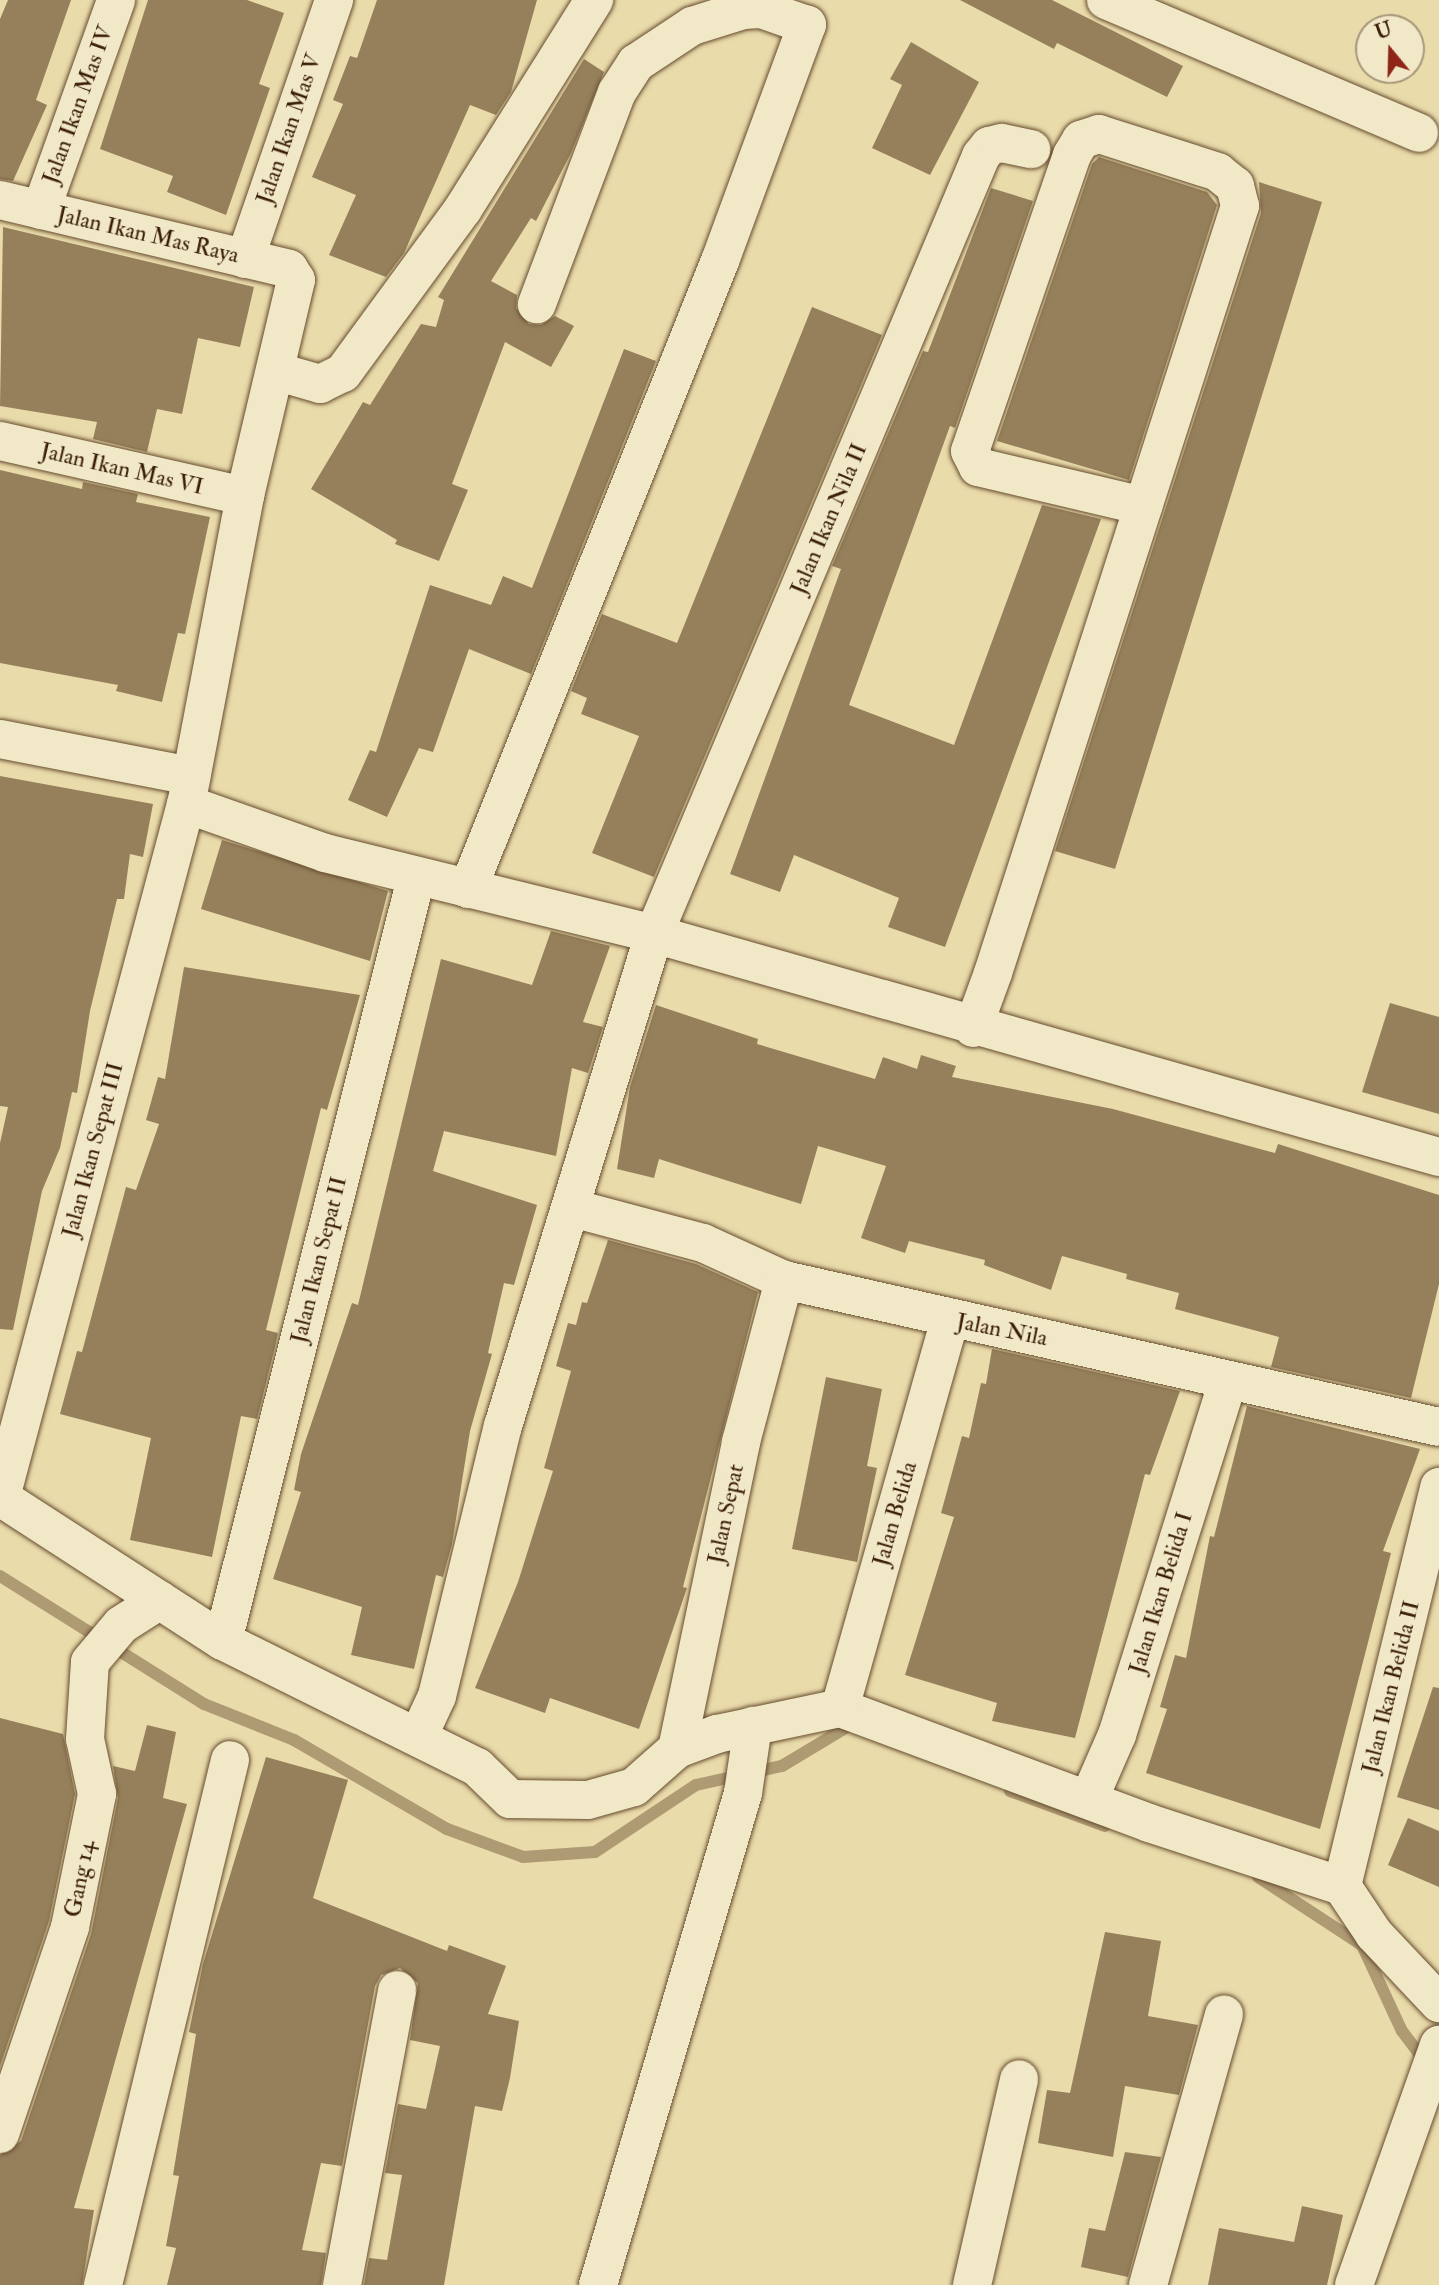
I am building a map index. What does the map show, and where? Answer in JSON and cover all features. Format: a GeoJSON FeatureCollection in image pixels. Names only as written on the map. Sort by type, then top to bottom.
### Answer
{"type":"FeatureCollection","features":[{"type":"Feature","properties":{"kind":"street","name":"Jalan Ikan Mas IV"},"geometry":{"type":"LineString","coordinates":[[41,210],[116,0]]}},
{"type":"Feature","properties":{"kind":"street","name":"Jalan Ikan Mas V"},"geometry":{"type":"LineString","coordinates":[[245,259],[334,0]]}},
{"type":"Feature","properties":{"kind":"street"},"geometry":{"type":"LineString","coordinates":[[275,371],[320,384],[343,373],[463,209],[594,0]]}},
{"type":"Feature","properties":{"kind":"street"},"geometry":{"type":"LineString","coordinates":[[1106,0],[1419,133]]}},
{"type":"Feature","properties":{"kind":"street"},"geometry":{"type":"LineString","coordinates":[[468,889],[720,261],[807,25],[761,9],[743,10],[692,26],[636,63],[617,92],[537,304]]}},
{"type":"Feature","properties":{"kind":"street"},"geometry":{"type":"LineString","coordinates":[[973,1028],[1143,506],[1241,201],[1235,186],[1217,172],[1124,139],[1092,135],[1072,155],[970,452],[978,467],[1143,506]]}},
{"type":"Feature","properties":{"kind":"street","name":"Jalan Ikan Nila II"},"geometry":{"type":"LineString","coordinates":[[419,1735],[437,1696],[503,1426],[654,934],[981,156],[989,146],[1002,143],[1031,149]]}},
{"type":"Feature","properties":{"kind":"street","name":"Jalan Ikan Mas Raya"},"geometry":{"type":"LineString","coordinates":[[0,200],[245,259],[295,274]]}},
{"type":"Feature","properties":{"kind":"street","name":"Jalan Ikan Sepat III"},"geometry":{"type":"LineString","coordinates":[[1,1497],[188,790],[245,496],[295,274]]}},
{"type":"Feature","properties":{"kind":"street","name":"Jalan Ikan Mas VI"},"geometry":{"type":"LineString","coordinates":[[0,441],[245,496]]}},
{"type":"Feature","properties":{"kind":"street"},"geometry":{"type":"LineString","coordinates":[[0,739],[188,790],[416,878],[654,934],[973,1028],[1439,1157]]}},
{"type":"Feature","properties":{"kind":"street","name":"Jalan Ikan Sepat II"},"geometry":{"type":"LineString","coordinates":[[223,1641],[416,878]]}},
{"type":"Feature","properties":{"kind":"street","name":"Jalan Nila"},"geometry":{"type":"LineString","coordinates":[[572,1208],[703,1243],[784,1280],[1227,1383],[1439,1427]]}},
{"type":"Feature","properties":{"kind":"street","name":"Jalan Sepat"},"geometry":{"type":"LineString","coordinates":[[677,1749],[741,1441],[784,1280]]}},
{"type":"Feature","properties":{"kind":"street","name":"Jalan Belida"},"geometry":{"type":"LineString","coordinates":[[839,1708],[950,1320]]}},
{"type":"Feature","properties":{"kind":"street","name":"Jalan Ikan Belida I"},"geometry":{"type":"LineString","coordinates":[[1088,1799],[1117,1735],[1227,1383]]}},
{"type":"Feature","properties":{"kind":"street","name":"Jalan Ikan Belida II"},"geometry":{"type":"LineString","coordinates":[[1342,1886],[1439,1487]]}},
{"type":"Feature","properties":{"kind":"street"},"geometry":{"type":"LineString","coordinates":[[1,1497],[223,1641],[419,1735],[477,1767],[510,1799],[588,1800],[634,1787],[677,1749],[753,1733],[839,1708],[1088,1799],[1342,1886],[1374,1934],[1439,2003]]}},
{"type":"Feature","properties":{"kind":"street","name":"Gang 14"},"geometry":{"type":"LineString","coordinates":[[0,2134],[71,1927],[97,1794],[85,1740],[90,1662],[121,1625],[160,1600]]}},
{"type":"Feature","properties":{"kind":"street"},"geometry":{"type":"LineString","coordinates":[[598,2285],[744,1793],[753,1733]]}},
{"type":"Feature","properties":{"kind":"street"},"geometry":{"type":"LineString","coordinates":[[103,2285],[230,1760]]}},
{"type":"Feature","properties":{"kind":"street"},"geometry":{"type":"LineString","coordinates":[[342,2285],[397,1990]]}},
{"type":"Feature","properties":{"kind":"street"},"geometry":{"type":"LineString","coordinates":[[1148,2285],[1224,2014]]}},
{"type":"Feature","properties":{"kind":"street"},"geometry":{"type":"LineString","coordinates":[[1354,2285],[1421,2089],[1439,2045]]}},
{"type":"Feature","properties":{"kind":"street"},"geometry":{"type":"LineString","coordinates":[[972,2285],[1019,2079]]}},
{"type":"Feature","properties":{"kind":"building"},"geometry":{"type":"Polygon","coordinates":[[[8,0],[71,0],[36,100],[47,105],[13,181],[0,179],[0,19],[8,0]]]}},
{"type":"Feature","properties":{"kind":"building"},"geometry":{"type":"Polygon","coordinates":[[[148,0],[247,0],[284,13],[259,84],[270,88],[226,215],[167,192],[173,176],[100,149],[148,0]]]}},
{"type":"Feature","properties":{"kind":"building"},"geometry":{"type":"Polygon","coordinates":[[[377,0],[537,0],[511,92],[496,115],[470,105],[404,253],[386,277],[329,255],[356,195],[312,177],[343,104],[333,100],[350,56],[357,58],[377,0]]]}},
{"type":"Feature","properties":{"kind":"building"},"geometry":{"type":"Polygon","coordinates":[[[960,0],[1052,0],[1183,66],[1167,97],[1057,43],[1054,49],[960,0]]]}},
{"type":"Feature","properties":{"kind":"building"},"geometry":{"type":"Polygon","coordinates":[[[911,42],[979,82],[930,175],[872,148],[902,85],[890,79],[911,42]]]}},
{"type":"Feature","properties":{"kind":"building"},"geometry":{"type":"Polygon","coordinates":[[[584,59],[604,72],[571,153],[536,221],[531,218],[491,281],[517,295],[516,308],[529,324],[541,325],[555,316],[574,326],[551,367],[505,342],[452,484],[468,490],[439,561],[395,544],[397,540],[311,489],[363,402],[370,405],[421,324],[436,327],[444,300],[438,297],[584,59]]]}},
{"type":"Feature","properties":{"kind":"building"},"geometry":{"type":"Polygon","coordinates":[[[1099,157],[1207,192],[1217,205],[1129,480],[997,441],[1092,164],[1099,157]]]}},
{"type":"Feature","properties":{"kind":"building"},"geometry":{"type":"Polygon","coordinates":[[[1259,182],[1322,202],[1115,869],[1055,851],[1261,213],[1259,182]]]}},
{"type":"Feature","properties":{"kind":"building"},"geometry":{"type":"Polygon","coordinates":[[[991,188],[1033,201],[955,428],[950,426],[849,705],[954,745],[1042,505],[1101,519],[945,947],[888,927],[899,898],[794,855],[780,892],[730,874],[841,569],[832,566],[923,351],[928,352],[991,188]]]}},
{"type":"Feature","properties":{"kind":"building"},"geometry":{"type":"Polygon","coordinates":[[[3,227],[254,287],[240,347],[198,338],[182,414],[157,409],[147,452],[93,439],[97,422],[0,406],[3,227]]]}},
{"type":"Feature","properties":{"kind":"building"},"geometry":{"type":"Polygon","coordinates":[[[812,307],[882,335],[654,877],[592,853],[639,736],[581,714],[587,698],[571,691],[602,614],[677,643],[812,307]]]}},
{"type":"Feature","properties":{"kind":"building"},"geometry":{"type":"Polygon","coordinates":[[[624,349],[656,361],[531,674],[469,649],[433,752],[419,748],[387,817],[348,800],[370,750],[376,752],[430,585],[491,605],[503,576],[532,588],[624,349]]]}},
{"type":"Feature","properties":{"kind":"building"},"geometry":{"type":"Polygon","coordinates":[[[0,470],[82,489],[83,482],[138,494],[136,502],[210,517],[185,634],[178,633],[162,702],[116,691],[118,685],[0,663],[0,470]]]}},
{"type":"Feature","properties":{"kind":"building"},"geometry":{"type":"Polygon","coordinates":[[[0,776],[153,804],[143,857],[130,854],[124,899],[117,899],[90,1011],[77,1093],[72,1092],[60,1148],[42,1191],[13,1330],[0,1329],[0,1143],[8,1107],[0,1106],[0,776]]]}},
{"type":"Feature","properties":{"kind":"building"},"geometry":{"type":"Polygon","coordinates":[[[222,840],[388,891],[370,961],[201,909],[222,840]]]}},
{"type":"Feature","properties":{"kind":"building"},"geometry":{"type":"Polygon","coordinates":[[[551,931],[610,946],[583,1022],[603,1027],[588,1073],[572,1068],[556,1156],[444,1131],[433,1171],[537,1205],[514,1285],[504,1283],[488,1353],[492,1354],[470,1431],[452,1544],[443,1577],[436,1575],[414,1669],[351,1655],[362,1607],[273,1579],[301,1492],[294,1490],[301,1454],[352,1303],[358,1305],[441,959],[532,985],[551,931]]]}},
{"type":"Feature","properties":{"kind":"building"},"geometry":{"type":"Polygon","coordinates":[[[184,967],[360,995],[327,1110],[321,1108],[266,1330],[278,1333],[275,1347],[257,1419],[241,1416],[212,1557],[130,1540],[151,1438],[60,1414],[77,1351],[82,1352],[126,1187],[136,1190],[159,1124],[146,1120],[158,1077],[165,1079],[184,967]]]}},
{"type":"Feature","properties":{"kind":"building"},"geometry":{"type":"Polygon","coordinates":[[[1390,1003],[1439,1017],[1439,1114],[1362,1092],[1390,1003]]]}},
{"type":"Feature","properties":{"kind":"building"},"geometry":{"type":"Polygon","coordinates":[[[656,1005],[758,1039],[757,1044],[875,1079],[883,1057],[917,1069],[921,1055],[956,1066],[952,1077],[1113,1109],[1275,1153],[1278,1144],[1439,1195],[1439,1284],[1411,1398],[1271,1367],[1279,1337],[1175,1309],[1179,1293],[1126,1279],[1127,1274],[1062,1256],[1051,1290],[984,1265],[985,1260],[909,1241],[905,1253],[861,1238],[886,1166],[818,1146],[801,1204],[659,1159],[654,1178],[617,1169],[630,1087],[656,1005]]]}},
{"type":"Feature","properties":{"kind":"building"},"geometry":{"type":"Polygon","coordinates":[[[608,1240],[696,1264],[758,1292],[683,1587],[687,1588],[639,1729],[550,1698],[545,1713],[475,1688],[518,1582],[553,1471],[544,1468],[571,1371],[556,1366],[568,1323],[576,1325],[582,1302],[587,1303],[608,1240]]]}},
{"type":"Feature","properties":{"kind":"building"},"geometry":{"type":"Polygon","coordinates":[[[992,1349],[1180,1391],[1150,1475],[1145,1474],[1075,1738],[992,1721],[997,1703],[905,1675],[954,1517],[941,1513],[962,1436],[969,1438],[981,1383],[986,1384],[992,1349]]]}},
{"type":"Feature","properties":{"kind":"building"},"geometry":{"type":"Polygon","coordinates":[[[826,1377],[882,1389],[867,1466],[877,1468],[857,1562],[792,1549],[826,1377]]]}},
{"type":"Feature","properties":{"kind":"building"},"geometry":{"type":"Polygon","coordinates":[[[1247,1406],[1420,1449],[1383,1551],[1391,1553],[1320,1829],[1146,1773],[1167,1709],[1160,1707],[1175,1655],[1186,1658],[1210,1536],[1214,1537],[1247,1406]]]}},
{"type":"Feature","properties":{"kind":"building"},"geometry":{"type":"Polygon","coordinates":[[[1433,1687],[1439,1688],[1439,1810],[1397,1797],[1433,1687]]]}},
{"type":"Feature","properties":{"kind":"building"},"geometry":{"type":"Polygon","coordinates":[[[0,1718],[63,1734],[75,1794],[49,1921],[0,2066],[0,1718]]]}},
{"type":"Feature","properties":{"kind":"building"},"geometry":{"type":"Polygon","coordinates":[[[147,1725],[176,1732],[163,1798],[187,1804],[74,2208],[94,2210],[82,2285],[0,2285],[0,2155],[21,2141],[91,1934],[118,1798],[113,1766],[135,1771],[147,1725]]]}},
{"type":"Feature","properties":{"kind":"building"},"geometry":{"type":"Polygon","coordinates":[[[266,1757],[348,1780],[313,1898],[447,1951],[449,1945],[506,1966],[488,2014],[519,2021],[510,2078],[502,2111],[475,2106],[444,2285],[364,2285],[369,2258],[387,2260],[402,2175],[385,2173],[398,2104],[426,2109],[440,2046],[410,2040],[418,1983],[400,1968],[381,1975],[375,1986],[342,2166],[321,2163],[302,2250],[326,2253],[321,2285],[167,2285],[176,2248],[166,2246],[179,2176],[173,2175],[196,2034],[189,2032],[203,1964],[266,1757]]]}},
{"type":"Feature","properties":{"kind":"building"},"geometry":{"type":"Polygon","coordinates":[[[1408,1818],[1439,1831],[1439,1887],[1388,1865],[1408,1818]]]}},
{"type":"Feature","properties":{"kind":"building"},"geometry":{"type":"Polygon","coordinates":[[[1105,1932],[1161,1941],[1148,2016],[1198,2025],[1179,2095],[1125,2086],[1113,2157],[1038,2143],[1047,2090],[1070,2093],[1105,1932]]]}},
{"type":"Feature","properties":{"kind":"building"},"geometry":{"type":"Polygon","coordinates":[[[1125,2152],[1161,2157],[1128,2277],[1081,2267],[1089,2228],[1105,2231],[1125,2152]]]}},
{"type":"Feature","properties":{"kind":"building"},"geometry":{"type":"Polygon","coordinates":[[[1302,2206],[1343,2215],[1327,2285],[1208,2285],[1219,2228],[1294,2242],[1302,2206]]]}},
{"type":"Feature","properties":{"kind":"waterway"},"geometry":{"type":"LineString","coordinates":[[0,1576],[204,1704],[294,1740],[447,1829],[523,1857],[595,1852],[696,1785],[782,1766],[852,1724]]}},
{"type":"Feature","properties":{"kind":"waterway"},"geometry":{"type":"LineString","coordinates":[[1010,1791],[1105,1826]]}},
{"type":"Feature","properties":{"kind":"waterway"},"geometry":{"type":"LineString","coordinates":[[1258,1877],[1362,1945],[1402,2031],[1425,2062]]}}]}
